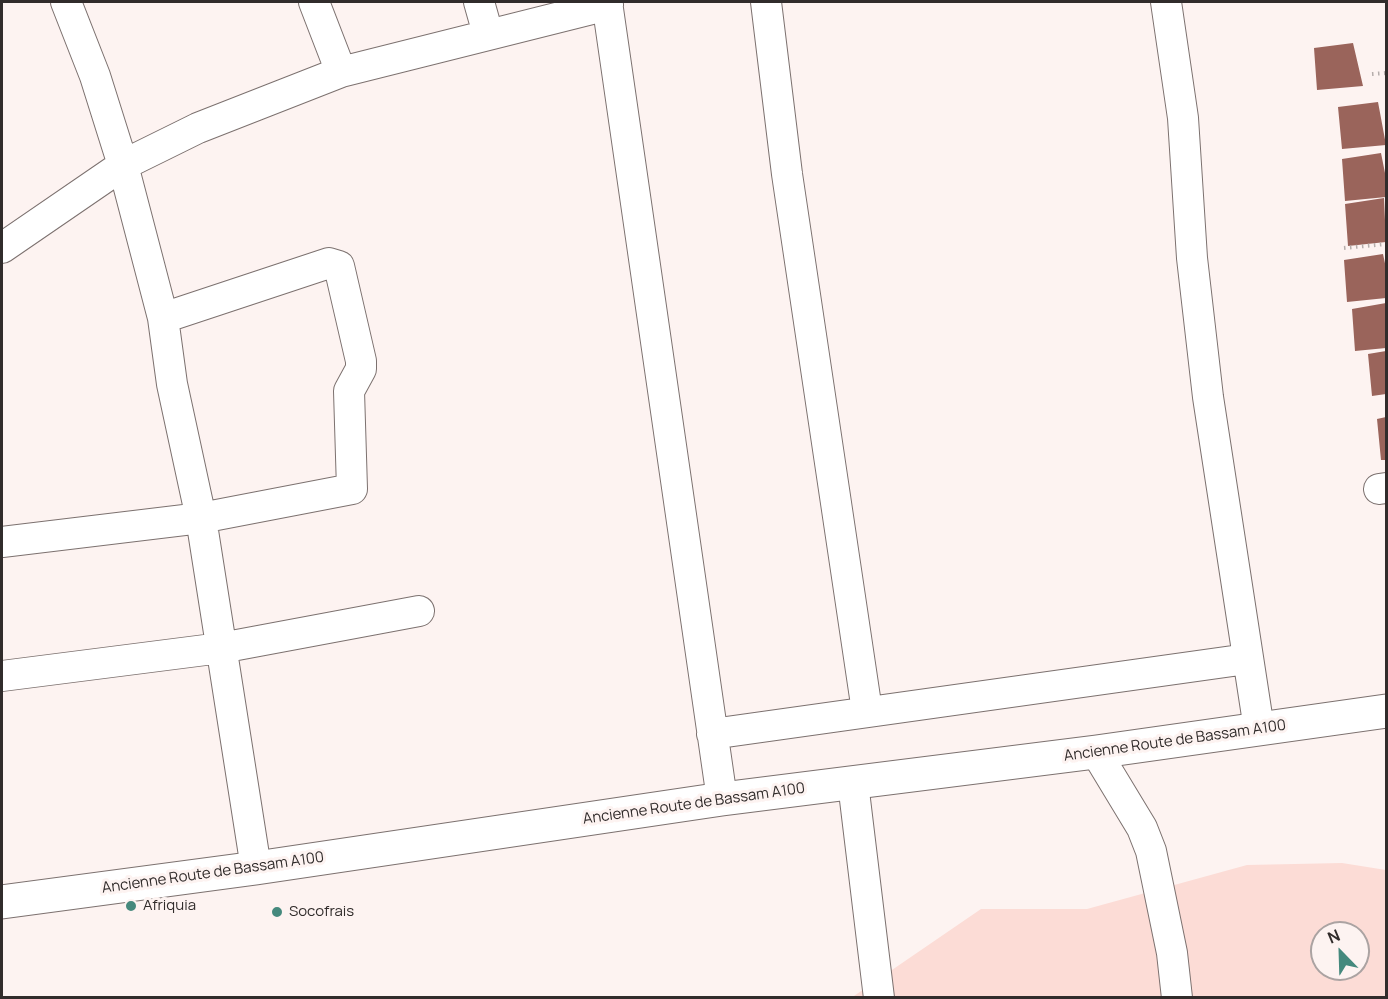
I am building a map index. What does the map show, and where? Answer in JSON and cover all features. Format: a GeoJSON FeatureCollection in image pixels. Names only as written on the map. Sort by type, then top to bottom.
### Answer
{"type":"FeatureCollection","features":[{"type":"Feature","properties":{"kind":"main road","name":"Ancienne Route de Bassam A100"},"geometry":{"type":"LineString","coordinates":[[2,902],[256,868],[722,799],[1096,752],[1386,711]]}},
{"type":"Feature","properties":{"kind":"street"},"geometry":{"type":"LineString","coordinates":[[66,2],[95,76],[123,165],[163,318],[171,384],[201,518],[256,868]]}},
{"type":"Feature","properties":{"kind":"street"},"geometry":{"type":"LineString","coordinates":[[314,2],[341,72]]}},
{"type":"Feature","properties":{"kind":"street"},"geometry":{"type":"LineString","coordinates":[[479,2],[488,34]]}},
{"type":"Feature","properties":{"kind":"street"},"geometry":{"type":"LineString","coordinates":[[766,2],[787,174],[867,711]]}},
{"type":"Feature","properties":{"kind":"street"},"geometry":{"type":"LineString","coordinates":[[1166,2],[1183,118],[1192,258],[1208,397],[1259,729]]}},
{"type":"Feature","properties":{"kind":"street"},"geometry":{"type":"LineString","coordinates":[[2,248],[123,165],[198,128],[341,72],[608,3],[722,799]]}},
{"type":"Feature","properties":{"kind":"street"},"geometry":{"type":"LineString","coordinates":[[2,542],[201,518],[351,489],[349,391],[361,369],[361,361],[339,266],[334,263],[163,318]]}},
{"type":"Feature","properties":{"kind":"street"},"geometry":{"type":"LineString","coordinates":[[2,676],[221,648],[419,611]]}},
{"type":"Feature","properties":{"kind":"street"},"geometry":{"type":"LineString","coordinates":[[712,734],[1247,659]]}},
{"type":"Feature","properties":{"kind":"street"},"geometry":{"type":"LineString","coordinates":[[1096,752],[1142,828],[1151,851],[1172,953],[1177,998]]}},
{"type":"Feature","properties":{"kind":"street"},"geometry":{"type":"LineString","coordinates":[[853,783],[879,998]]}},
{"type":"Feature","properties":{"kind":"path"},"geometry":{"type":"LineString","coordinates":[[1372,74],[1386,73]]}},
{"type":"Feature","properties":{"kind":"path"},"geometry":{"type":"LineString","coordinates":[[1344,248],[1386,244]]}},
{"type":"Feature","properties":{"kind":"shaded area"},"geometry":{"type":"Polygon","coordinates":[[[1342,863],[1386,870],[1386,997],[851,998],[981,909],[1087,909],[1247,865],[1342,863]]]}},
{"type":"Feature","properties":{"kind":"building"},"geometry":{"type":"Polygon","coordinates":[[[1353,43],[1363,86],[1317,90],[1314,48],[1353,43]]]}},
{"type":"Feature","properties":{"kind":"building"},"geometry":{"type":"Polygon","coordinates":[[[1378,102],[1386,145],[1342,149],[1338,107],[1378,102]]]}},
{"type":"Feature","properties":{"kind":"building"},"geometry":{"type":"Polygon","coordinates":[[[1381,153],[1386,178],[1386,197],[1345,201],[1342,159],[1381,153]]]}},
{"type":"Feature","properties":{"kind":"building"},"geometry":{"type":"Polygon","coordinates":[[[1384,198],[1386,242],[1348,246],[1345,204],[1384,198]]]}},
{"type":"Feature","properties":{"kind":"building"},"geometry":{"type":"Polygon","coordinates":[[[1383,254],[1386,268],[1386,298],[1347,302],[1344,260],[1383,254]]]}},
{"type":"Feature","properties":{"kind":"building"},"geometry":{"type":"Polygon","coordinates":[[[1386,303],[1386,348],[1355,351],[1352,309],[1386,303]]]}},
{"type":"Feature","properties":{"kind":"building"},"geometry":{"type":"Polygon","coordinates":[[[1386,351],[1386,394],[1372,396],[1368,354],[1386,351]]]}},
{"type":"Feature","properties":{"kind":"building"},"geometry":{"type":"Polygon","coordinates":[[[1386,417],[1386,460],[1381,460],[1377,419],[1386,417]]]}},
{"type":"Feature","properties":{"kind":"place","name":"Afriquia"},"geometry":{"type":"Point","coordinates":[131,906]}},
{"type":"Feature","properties":{"kind":"place","name":"Socofrais"},"geometry":{"type":"Point","coordinates":[277,912]}}]}
